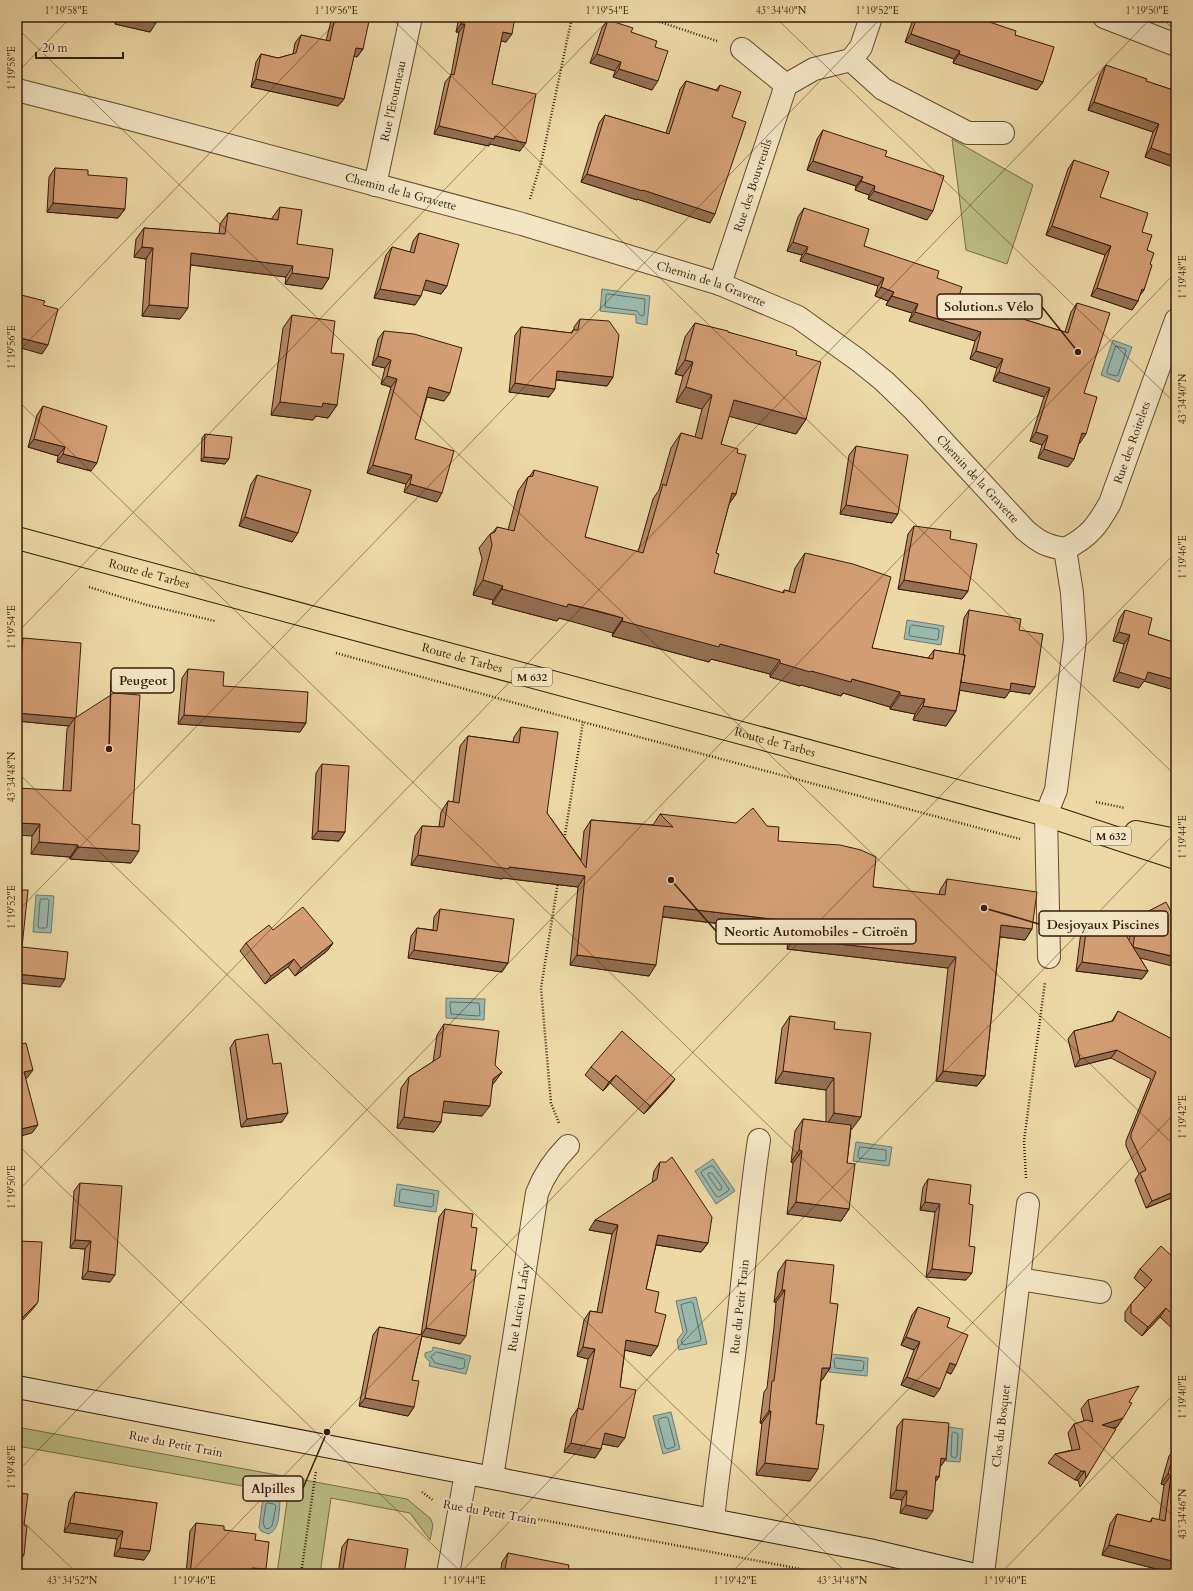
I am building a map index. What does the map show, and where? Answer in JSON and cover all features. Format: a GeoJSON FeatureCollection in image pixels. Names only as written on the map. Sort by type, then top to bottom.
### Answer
{"type":"FeatureCollection","features":[{"type":"Feature","properties":{"kind":"main road","name":"Route de Tarbes"},"geometry":{"type":"LineString","coordinates":[[17,538],[1046,815],[1176,858]]}},
{"type":"Feature","properties":{"kind":"main road","name":"Route de Tarbes"},"geometry":{"type":"LineString","coordinates":[[1046,815],[1176,840]]}},
{"type":"Feature","properties":{"kind":"street","name":"Rue l'Etourneau"},"geometry":{"type":"LineString","coordinates":[[375,185],[411,17]]}},
{"type":"Feature","properties":{"kind":"street"},"geometry":{"type":"LineString","coordinates":[[742,49],[786,86],[814,69],[851,60],[860,47],[871,17]]}},
{"type":"Feature","properties":{"kind":"street"},"geometry":{"type":"LineString","coordinates":[[1104,17],[1176,45]]}},
{"type":"Feature","properties":{"kind":"street"},"geometry":{"type":"LineString","coordinates":[[851,60],[883,89],[968,133],[1003,133]]}},
{"type":"Feature","properties":{"kind":"street","name":"Rue des Bouvreuils"},"geometry":{"type":"LineString","coordinates":[[720,284],[786,86]]}},
{"type":"Feature","properties":{"kind":"street","name":"Chemin de la Gravette"},"geometry":{"type":"LineString","coordinates":[[17,90],[522,224],[720,284],[798,317],[858,360],[884,381],[913,409],[1025,530],[1040,542],[1052,547],[1065,549]]}},
{"type":"Feature","properties":{"kind":"street","name":"Rue des Roitelets"},"geometry":{"type":"LineString","coordinates":[[1065,549],[1089,534],[1100,522],[1110,503],[1176,320]]}},
{"type":"Feature","properties":{"kind":"street"},"geometry":{"type":"LineString","coordinates":[[1049,957],[1046,815],[1056,790],[1075,639],[1072,593],[1065,549]]}},
{"type":"Feature","properties":{"kind":"street","name":"Rue du Petit Train"},"geometry":{"type":"LineString","coordinates":[[713,1520],[719,1461],[736,1340],[750,1198],[759,1140]]}},
{"type":"Feature","properties":{"kind":"street","name":"Rue Lucien Lafay"},"geometry":{"type":"LineString","coordinates":[[492,1477],[537,1193],[543,1178],[568,1146]]}},
{"type":"Feature","properties":{"kind":"street","name":"Clos du Bosquet"},"geometry":{"type":"LineString","coordinates":[[983,1574],[1028,1204]]}},
{"type":"Feature","properties":{"kind":"street"},"geometry":{"type":"LineString","coordinates":[[1019,1279],[1100,1292]]}},
{"type":"Feature","properties":{"kind":"street"},"geometry":{"type":"LineString","coordinates":[[17,1387],[869,1550],[971,1574]]}},
{"type":"Feature","properties":{"kind":"street"},"geometry":{"type":"LineString","coordinates":[[448,1574],[466,1473]]}},
{"type":"Feature","properties":{"kind":"path"},"geometry":{"type":"LineString","coordinates":[[522,224],[542,159],[572,17]]}},
{"type":"Feature","properties":{"kind":"path"},"geometry":{"type":"LineString","coordinates":[[645,17],[742,49]]}},
{"type":"Feature","properties":{"kind":"path"},"geometry":{"type":"LineString","coordinates":[[87,586],[147,605],[220,622]]}},
{"type":"Feature","properties":{"kind":"path"},"geometry":{"type":"LineString","coordinates":[[333,652],[583,722],[1047,846]]}},
{"type":"Feature","properties":{"kind":"path"},"geometry":{"type":"LineString","coordinates":[[564,847],[588,692]]}},
{"type":"Feature","properties":{"kind":"path"},"geometry":{"type":"LineString","coordinates":[[1095,802],[1132,810]]}},
{"type":"Feature","properties":{"kind":"path"},"geometry":{"type":"LineString","coordinates":[[559,878],[541,988],[551,1103],[568,1146]]}},
{"type":"Feature","properties":{"kind":"path"},"geometry":{"type":"LineString","coordinates":[[1028,1204],[1024,1141],[1049,957]]}},
{"type":"Feature","properties":{"kind":"path"},"geometry":{"type":"LineString","coordinates":[[301,1574],[316,1469]]}},
{"type":"Feature","properties":{"kind":"path","name":"Rue du Petit Train"},"geometry":{"type":"LineString","coordinates":[[420,1491],[438,1503],[482,1513],[506,1513],[827,1574]]}},
{"type":"Feature","properties":{"kind":"green space"},"geometry":{"type":"Polygon","coordinates":[[[952,139],[1033,185],[1007,264],[966,250],[952,139]]]}},
{"type":"Feature","properties":{"kind":"green space"},"geometry":{"type":"Polygon","coordinates":[[[17,1427],[407,1499],[430,1518],[433,1525],[430,1540],[410,1513],[331,1498],[320,1574],[277,1574],[288,1494],[17,1446],[17,1427]]]}},
{"type":"Feature","properties":{"kind":"water"},"geometry":{"type":"Polygon","coordinates":[[[602,289],[650,296],[647,325],[636,323],[636,315],[600,311],[602,289]]]}},
{"type":"Feature","properties":{"kind":"water"},"geometry":{"type":"Polygon","coordinates":[[[1113,340],[1132,347],[1119,382],[1101,375],[1113,340]]]}},
{"type":"Feature","properties":{"kind":"water"},"geometry":{"type":"Polygon","coordinates":[[[907,620],[944,626],[941,645],[904,639],[907,620]]]}},
{"type":"Feature","properties":{"kind":"water"},"geometry":{"type":"Polygon","coordinates":[[[36,895],[54,896],[51,933],[33,932],[36,895]]]}},
{"type":"Feature","properties":{"kind":"water"},"geometry":{"type":"Polygon","coordinates":[[[446,998],[485,999],[484,1020],[446,1018],[446,998]]]}},
{"type":"Feature","properties":{"kind":"water"},"geometry":{"type":"Polygon","coordinates":[[[856,1142],[892,1147],[889,1166],[853,1161],[856,1142]]]}},
{"type":"Feature","properties":{"kind":"water"},"geometry":{"type":"Polygon","coordinates":[[[713,1159],[735,1191],[716,1204],[695,1171],[713,1159]]]}},
{"type":"Feature","properties":{"kind":"water"},"geometry":{"type":"Polygon","coordinates":[[[397,1184],[439,1191],[436,1212],[394,1206],[397,1184]]]}},
{"type":"Feature","properties":{"kind":"water"},"geometry":{"type":"Polygon","coordinates":[[[696,1297],[707,1344],[679,1350],[677,1340],[683,1332],[676,1301],[696,1297]]]}},
{"type":"Feature","properties":{"kind":"water"},"geometry":{"type":"Polygon","coordinates":[[[433,1347],[471,1356],[466,1374],[429,1366],[430,1362],[425,1357],[425,1353],[432,1351],[433,1347]]]}},
{"type":"Feature","properties":{"kind":"water"},"geometry":{"type":"Polygon","coordinates":[[[831,1354],[868,1358],[867,1376],[829,1372],[831,1354]]]}},
{"type":"Feature","properties":{"kind":"water"},"geometry":{"type":"Polygon","coordinates":[[[671,1412],[680,1449],[663,1454],[653,1416],[671,1412]]]}},
{"type":"Feature","properties":{"kind":"water"},"geometry":{"type":"Polygon","coordinates":[[[949,1427],[963,1429],[960,1462],[946,1461],[949,1427]]]}},
{"type":"Feature","properties":{"kind":"water"},"geometry":{"type":"Polygon","coordinates":[[[263,1498],[280,1501],[277,1525],[272,1532],[268,1534],[261,1531],[259,1528],[263,1498]]]}},
{"type":"Feature","properties":{"kind":"building"},"geometry":{"type":"Polygon","coordinates":[[[128,17],[158,17],[156,23],[128,17]]]}},
{"type":"Feature","properties":{"kind":"building"},"geometry":{"type":"Polygon","coordinates":[[[335,17],[361,17],[361,19],[369,21],[363,49],[356,48],[344,99],[256,79],[261,54],[278,58],[296,53],[301,35],[330,41],[335,17]]]}},
{"type":"Feature","properties":{"kind":"building"},"geometry":{"type":"Polygon","coordinates":[[[463,17],[515,17],[512,34],[503,32],[492,84],[536,94],[526,143],[495,136],[494,139],[439,126],[451,74],[454,75],[465,24],[461,24],[463,17]]]}},
{"type":"Feature","properties":{"kind":"building"},"geometry":{"type":"Polygon","coordinates":[[[917,17],[975,17],[1016,31],[1015,35],[1054,47],[1043,82],[959,54],[960,51],[911,34],[917,17]]]}},
{"type":"Feature","properties":{"kind":"building"},"geometry":{"type":"Polygon","coordinates":[[[608,20],[633,28],[631,32],[657,41],[655,47],[668,51],[658,81],[619,69],[621,62],[597,54],[608,20]]]}},
{"type":"Feature","properties":{"kind":"building"},"geometry":{"type":"Polygon","coordinates":[[[1106,65],[1176,91],[1176,157],[1151,148],[1159,124],[1094,102],[1106,65]]]}},
{"type":"Feature","properties":{"kind":"building"},"geometry":{"type":"Polygon","coordinates":[[[686,81],[718,91],[720,85],[741,92],[732,117],[746,122],[715,214],[643,190],[587,174],[605,115],[669,134],[686,81]]]}},
{"type":"Feature","properties":{"kind":"building"},"geometry":{"type":"Polygon","coordinates":[[[823,130],[887,151],[885,156],[944,176],[933,211],[874,191],[875,186],[861,181],[863,177],[813,161],[823,130]]]}},
{"type":"Feature","properties":{"kind":"building"},"geometry":{"type":"Polygon","coordinates":[[[1074,160],[1109,172],[1100,197],[1148,213],[1142,232],[1152,235],[1147,250],[1154,253],[1150,264],[1152,265],[1144,290],[1142,289],[1138,301],[1097,288],[1111,246],[1052,226],[1074,160]]]}},
{"type":"Feature","properties":{"kind":"building"},"geometry":{"type":"Polygon","coordinates":[[[55,168],[88,170],[88,175],[127,178],[125,209],[53,203],[55,168]]]}},
{"type":"Feature","properties":{"kind":"building"},"geometry":{"type":"Polygon","coordinates":[[[280,207],[302,210],[297,244],[333,249],[329,278],[292,273],[293,266],[191,253],[188,308],[149,305],[153,248],[142,247],[144,228],[225,234],[228,213],[278,220],[280,207]]]}},
{"type":"Feature","properties":{"kind":"building"},"geometry":{"type":"Polygon","coordinates":[[[804,208],[869,229],[864,246],[939,271],[937,278],[962,287],[958,299],[1068,333],[1077,303],[1110,313],[1084,393],[1097,397],[1086,434],[1082,433],[1074,459],[1044,449],[1048,436],[1036,432],[1050,388],[999,372],[1003,359],[976,351],[981,332],[915,312],[918,304],[892,296],[894,292],[881,287],[884,278],[806,253],[808,247],[793,242],[804,208]]]}},
{"type":"Feature","properties":{"kind":"building"},"geometry":{"type":"Polygon","coordinates":[[[419,233],[459,244],[447,286],[426,280],[421,296],[380,289],[392,247],[414,253],[419,233]]]}},
{"type":"Feature","properties":{"kind":"building"},"geometry":{"type":"Polygon","coordinates":[[[17,294],[45,301],[43,305],[58,309],[48,345],[17,337],[17,294]]]}},
{"type":"Feature","properties":{"kind":"building"},"geometry":{"type":"Polygon","coordinates":[[[292,315],[335,321],[331,353],[344,354],[337,405],[323,403],[322,407],[280,402],[292,315]]]}},
{"type":"Feature","properties":{"kind":"building"},"geometry":{"type":"Polygon","coordinates":[[[580,319],[609,321],[619,335],[613,377],[557,371],[555,389],[515,383],[521,327],[572,333],[573,330],[578,330],[580,319]]]}},
{"type":"Feature","properties":{"kind":"building"},"geometry":{"type":"Polygon","coordinates":[[[695,323],[797,351],[796,355],[821,362],[806,419],[734,400],[721,444],[738,449],[737,453],[746,455],[736,494],[732,493],[716,553],[719,554],[714,573],[784,593],[784,590],[795,593],[805,553],[853,564],[891,577],[872,648],[933,659],[934,650],[965,655],[956,711],[923,706],[925,699],[900,695],[900,692],[852,679],[851,682],[811,671],[810,672],[780,663],[780,660],[720,644],[719,647],[622,621],[623,618],[598,611],[568,604],[567,607],[502,589],[503,586],[483,580],[492,545],[490,534],[495,532],[497,527],[514,531],[528,477],[533,476],[534,470],[598,487],[585,537],[643,553],[663,484],[666,486],[681,433],[702,439],[712,395],[686,387],[693,362],[685,360],[695,323]]]}},
{"type":"Feature","properties":{"kind":"building"},"geometry":{"type":"Polygon","coordinates":[[[384,331],[414,334],[462,348],[450,393],[429,387],[415,439],[454,451],[442,493],[410,484],[412,475],[373,465],[397,379],[387,376],[391,360],[378,356],[384,331]]]}},
{"type":"Feature","properties":{"kind":"building"},"geometry":{"type":"Polygon","coordinates":[[[43,406],[107,426],[97,463],[63,454],[65,447],[34,439],[43,406]]]}},
{"type":"Feature","properties":{"kind":"building"},"geometry":{"type":"Polygon","coordinates":[[[205,434],[232,437],[229,459],[204,457],[205,434]]]}},
{"type":"Feature","properties":{"kind":"building"},"geometry":{"type":"Polygon","coordinates":[[[856,446],[908,455],[898,514],[846,505],[856,446]]]}},
{"type":"Feature","properties":{"kind":"building"},"geometry":{"type":"Polygon","coordinates":[[[257,475],[311,490],[298,533],[245,517],[257,475]]]}},
{"type":"Feature","properties":{"kind":"building"},"geometry":{"type":"Polygon","coordinates":[[[914,526],[951,531],[950,539],[977,544],[968,591],[904,580],[914,526]]]}},
{"type":"Feature","properties":{"kind":"building"},"geometry":{"type":"Polygon","coordinates":[[[969,610],[1021,619],[1019,630],[1043,634],[1035,687],[1011,683],[1010,690],[961,682],[969,610]]]}},
{"type":"Feature","properties":{"kind":"building"},"geometry":{"type":"Polygon","coordinates":[[[1125,610],[1152,618],[1148,634],[1176,643],[1176,680],[1148,672],[1145,680],[1119,672],[1130,635],[1119,632],[1125,610]]]}},
{"type":"Feature","properties":{"kind":"building"},"geometry":{"type":"Polygon","coordinates":[[[23,638],[81,643],[75,718],[17,713],[17,669],[20,669],[23,638]]]}},
{"type":"Feature","properties":{"kind":"building"},"geometry":{"type":"Polygon","coordinates":[[[188,669],[224,672],[223,686],[308,692],[306,723],[184,715],[188,669]]]}},
{"type":"Feature","properties":{"kind":"building"},"geometry":{"type":"Polygon","coordinates":[[[114,693],[140,695],[132,824],[140,825],[139,851],[78,847],[78,845],[39,842],[40,824],[17,823],[17,788],[71,791],[75,718],[114,693]]]}},
{"type":"Feature","properties":{"kind":"building"},"geometry":{"type":"Polygon","coordinates":[[[521,727],[558,732],[547,813],[586,868],[591,820],[673,827],[660,814],[736,823],[753,808],[767,826],[779,827],[778,841],[840,845],[861,850],[876,857],[873,887],[945,895],[947,879],[1037,892],[1032,929],[1001,925],[985,1076],[943,1071],[956,957],[794,939],[796,922],[664,906],[656,965],[577,955],[585,876],[509,867],[509,869],[418,855],[422,826],[444,827],[448,801],[459,803],[468,736],[519,743],[521,727]]]}},
{"type":"Feature","properties":{"kind":"building"},"geometry":{"type":"Polygon","coordinates":[[[322,764],[349,766],[345,832],[318,831],[322,764]]]}},
{"type":"Feature","properties":{"kind":"building"},"geometry":{"type":"Polygon","coordinates":[[[17,890],[28,890],[22,947],[68,952],[65,979],[17,974],[17,890]]]}},
{"type":"Feature","properties":{"kind":"building"},"geometry":{"type":"Polygon","coordinates":[[[1166,902],[1174,917],[1176,916],[1176,957],[1133,947],[1137,917],[1166,902]]]}},
{"type":"Feature","properties":{"kind":"building"},"geometry":{"type":"Polygon","coordinates":[[[303,907],[333,943],[301,968],[294,959],[271,976],[246,943],[269,925],[273,930],[303,907]]]}},
{"type":"Feature","properties":{"kind":"building"},"geometry":{"type":"Polygon","coordinates":[[[440,909],[514,919],[508,963],[414,950],[417,928],[437,931],[440,909]]]}},
{"type":"Feature","properties":{"kind":"building"},"geometry":{"type":"Polygon","coordinates":[[[1103,923],[1120,925],[1148,971],[1082,962],[1087,924],[1103,926],[1103,923]]]}},
{"type":"Feature","properties":{"kind":"building"},"geometry":{"type":"Polygon","coordinates":[[[1118,1011],[1176,1041],[1176,1090],[1172,1097],[1176,1106],[1176,1191],[1152,1201],[1140,1173],[1146,1170],[1131,1138],[1131,1134],[1156,1072],[1117,1050],[1080,1059],[1074,1031],[1113,1021],[1118,1011]]]}},
{"type":"Feature","properties":{"kind":"building"},"geometry":{"type":"Polygon","coordinates":[[[790,1016],[835,1022],[834,1029],[871,1033],[861,1117],[834,1113],[834,1078],[783,1071],[790,1016]]]}},
{"type":"Feature","properties":{"kind":"building"},"geometry":{"type":"Polygon","coordinates":[[[444,1024],[499,1031],[495,1065],[502,1072],[493,1079],[490,1106],[444,1101],[441,1122],[404,1117],[409,1077],[440,1057],[444,1024]]]}},
{"type":"Feature","properties":{"kind":"building"},"geometry":{"type":"Polygon","coordinates":[[[622,1031],[675,1079],[650,1106],[616,1075],[609,1082],[591,1067],[622,1031]]]}},
{"type":"Feature","properties":{"kind":"building"},"geometry":{"type":"Polygon","coordinates":[[[268,1034],[273,1064],[281,1063],[288,1113],[247,1119],[235,1040],[268,1034]]]}},
{"type":"Feature","properties":{"kind":"building"},"geometry":{"type":"Polygon","coordinates":[[[26,1043],[33,1070],[24,1072],[38,1125],[17,1130],[17,1045],[26,1043]]]}},
{"type":"Feature","properties":{"kind":"building"},"geometry":{"type":"Polygon","coordinates":[[[803,1119],[851,1125],[847,1163],[855,1164],[849,1209],[796,1202],[802,1151],[799,1150],[803,1119]]]}},
{"type":"Feature","properties":{"kind":"building"},"geometry":{"type":"Polygon","coordinates":[[[672,1157],[712,1217],[708,1243],[658,1235],[646,1289],[659,1292],[655,1312],[666,1315],[658,1346],[626,1340],[620,1387],[636,1390],[625,1438],[605,1433],[601,1449],[571,1443],[578,1408],[583,1410],[595,1349],[583,1347],[590,1311],[602,1313],[618,1225],[595,1220],[657,1179],[660,1162],[666,1162],[672,1157]]]}},
{"type":"Feature","properties":{"kind":"building"},"geometry":{"type":"Polygon","coordinates":[[[928,1179],[971,1185],[969,1204],[973,1205],[969,1246],[975,1247],[972,1273],[932,1269],[940,1204],[925,1202],[928,1179]]]}},
{"type":"Feature","properties":{"kind":"building"},"geometry":{"type":"Polygon","coordinates":[[[80,1183],[122,1186],[115,1275],[88,1271],[91,1241],[75,1240],[80,1183]]]}},
{"type":"Feature","properties":{"kind":"building"},"geometry":{"type":"Polygon","coordinates":[[[445,1209],[473,1214],[471,1227],[477,1228],[471,1270],[476,1270],[466,1336],[426,1328],[445,1209]]]}},
{"type":"Feature","properties":{"kind":"building"},"geometry":{"type":"Polygon","coordinates":[[[17,1241],[42,1242],[38,1302],[17,1323],[17,1241]]]}},
{"type":"Feature","properties":{"kind":"building"},"geometry":{"type":"Polygon","coordinates":[[[1161,1246],[1176,1260],[1176,1318],[1166,1308],[1148,1327],[1131,1313],[1131,1304],[1152,1280],[1140,1269],[1161,1246]]]}},
{"type":"Feature","properties":{"kind":"building"},"geometry":{"type":"Polygon","coordinates":[[[786,1260],[834,1265],[830,1303],[838,1304],[830,1368],[822,1368],[816,1424],[824,1425],[818,1469],[765,1463],[771,1411],[769,1411],[772,1381],[774,1381],[785,1290],[782,1290],[786,1260]]]}},
{"type":"Feature","properties":{"kind":"building"},"geometry":{"type":"Polygon","coordinates":[[[918,1307],[950,1318],[947,1327],[968,1335],[956,1365],[950,1363],[940,1389],[907,1377],[920,1342],[906,1337],[918,1307]]]}},
{"type":"Feature","properties":{"kind":"building"},"geometry":{"type":"Polygon","coordinates":[[[379,1327],[422,1335],[412,1380],[419,1381],[414,1407],[365,1398],[379,1327]]]}},
{"type":"Feature","properties":{"kind":"building"},"geometry":{"type":"Polygon","coordinates":[[[1139,1386],[1129,1402],[1132,1403],[1123,1418],[1102,1425],[1116,1429],[1086,1478],[1085,1471],[1081,1471],[1055,1454],[1080,1449],[1074,1424],[1087,1420],[1093,1422],[1088,1400],[1139,1386]]]}},
{"type":"Feature","properties":{"kind":"building"},"geometry":{"type":"Polygon","coordinates":[[[903,1419],[949,1423],[946,1459],[941,1458],[939,1477],[936,1476],[933,1511],[906,1505],[907,1491],[896,1490],[903,1419]]]}},
{"type":"Feature","properties":{"kind":"building"},"geometry":{"type":"Polygon","coordinates":[[[1176,1448],[1176,1562],[1109,1545],[1117,1514],[1151,1522],[1152,1518],[1165,1521],[1171,1475],[1168,1474],[1176,1448]]]}},
{"type":"Feature","properties":{"kind":"building"},"geometry":{"type":"Polygon","coordinates":[[[75,1492],[157,1503],[150,1551],[120,1548],[123,1531],[70,1523],[75,1492]]]}},
{"type":"Feature","properties":{"kind":"building"},"geometry":{"type":"Polygon","coordinates":[[[17,1493],[28,1494],[24,1525],[27,1526],[24,1555],[17,1554],[17,1493]]]}},
{"type":"Feature","properties":{"kind":"building"},"geometry":{"type":"Polygon","coordinates":[[[196,1523],[224,1526],[224,1530],[256,1534],[255,1540],[269,1542],[266,1569],[252,1568],[251,1574],[190,1574],[196,1523]]]}},
{"type":"Feature","properties":{"kind":"building"},"geometry":{"type":"Polygon","coordinates":[[[348,1539],[408,1549],[404,1574],[342,1574],[348,1539]]]}},
{"type":"Feature","properties":{"kind":"building"},"geometry":{"type":"Polygon","coordinates":[[[508,1553],[569,1565],[568,1571],[585,1574],[504,1574],[508,1553]]]}},
{"type":"Feature","properties":{"kind":"building"},"geometry":{"type":"Polygon","coordinates":[[[630,1571],[649,1574],[629,1574],[630,1571]]]}},
{"type":"Feature","properties":{"kind":"place","name":"Solution.s Vélo"},"geometry":{"type":"Point","coordinates":[1078,352]}},
{"type":"Feature","properties":{"kind":"place","name":"Peugeot"},"geometry":{"type":"Point","coordinates":[109,749]}},
{"type":"Feature","properties":{"kind":"place","name":"Neortic Automobiles - Citroën"},"geometry":{"type":"Point","coordinates":[671,880]}},
{"type":"Feature","properties":{"kind":"place","name":"Desjoyaux Piscines"},"geometry":{"type":"Point","coordinates":[984,908]}},
{"type":"Feature","properties":{"kind":"place","name":"Alpilles"},"geometry":{"type":"Point","coordinates":[327,1432]}}]}
